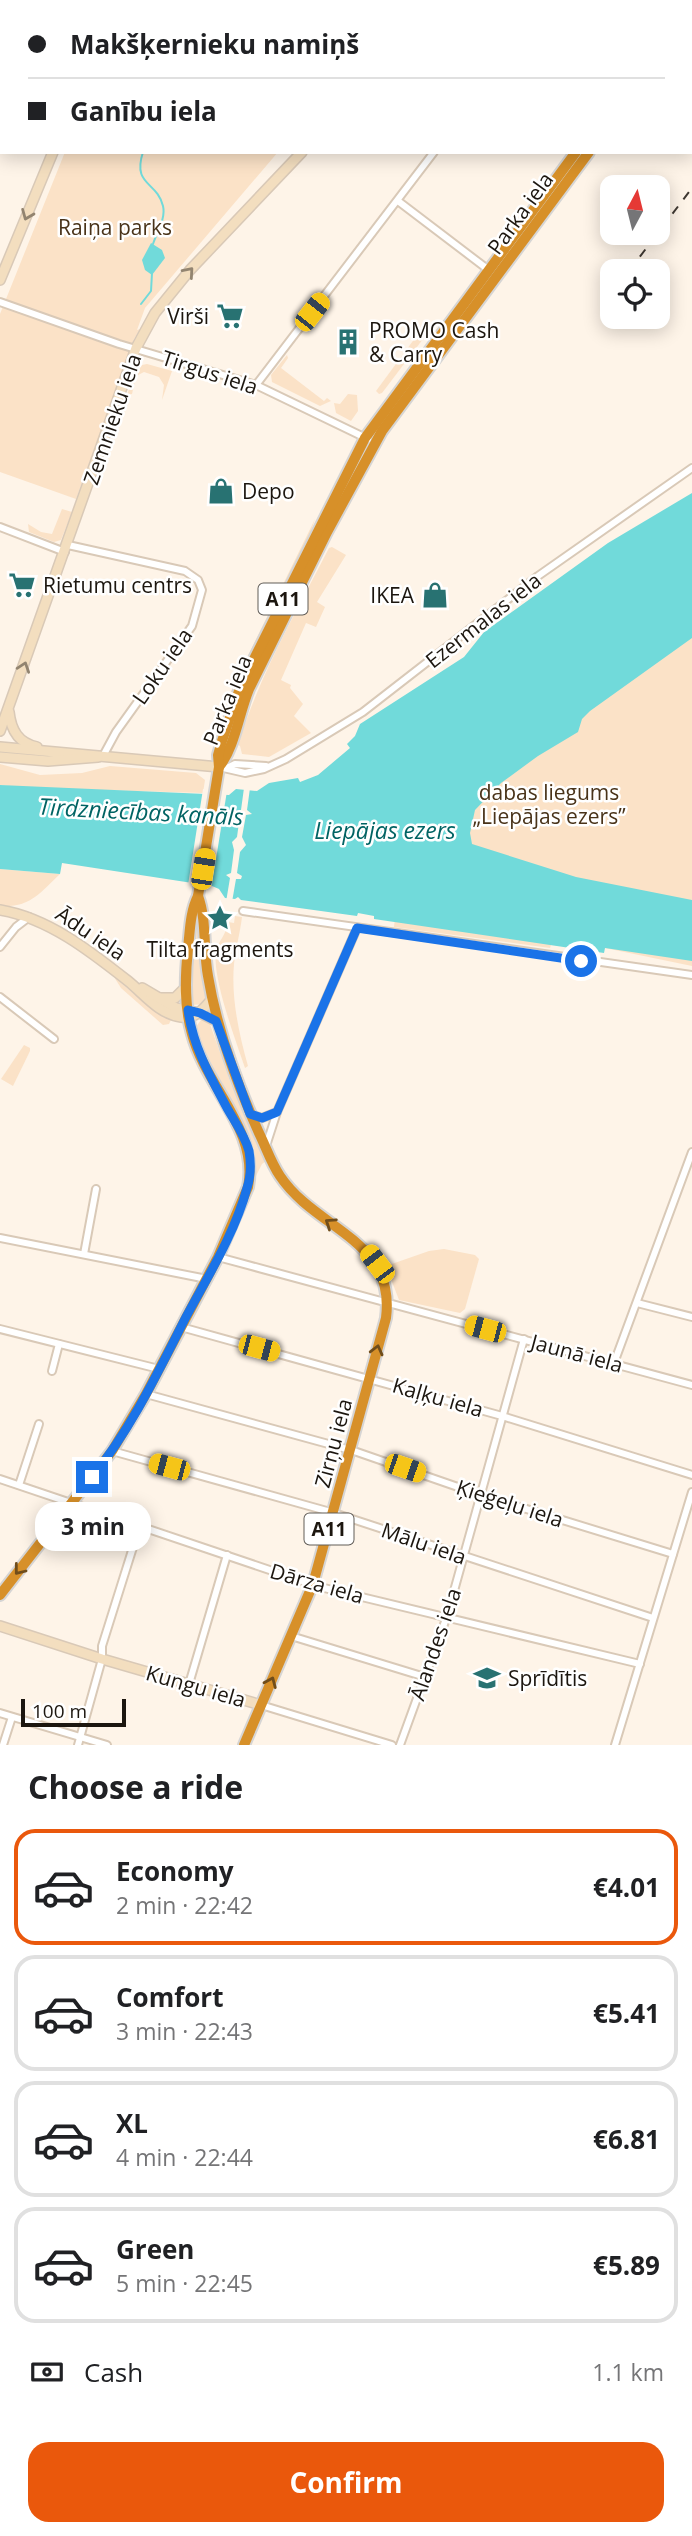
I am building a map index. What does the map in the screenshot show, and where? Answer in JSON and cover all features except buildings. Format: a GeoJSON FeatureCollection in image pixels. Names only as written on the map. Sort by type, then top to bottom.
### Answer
{"type":"FeatureCollection","features":[{"type":"Feature","properties":{"kind":"highway","name":"Parka iela"},"geometry":{"type":"LineString","coordinates":[[223,767],[249,689],[393,398],[575,154]]}},
{"type":"Feature","properties":{"kind":"highway","name":"Parka iela"},"geometry":{"type":"LineString","coordinates":[[370,440],[587,154]]}},
{"type":"Feature","properties":{"kind":"highway","name":"A11"},"geometry":{"type":"LineString","coordinates":[[0,1595],[111,1451],[146,1394],[218,1257],[243,1200],[250,1175],[246,1141],[203,1064],[191,1032],[185,988],[192,913],[198,896],[216,787],[223,767]]}},
{"type":"Feature","properties":{"kind":"highway","name":"A11"},"geometry":{"type":"LineString","coordinates":[[198,896],[216,1021],[250,1114],[271,1161],[291,1190],[312,1210],[356,1240],[368,1252],[379,1269],[386,1287],[388,1303]]}},
{"type":"Feature","properties":{"kind":"highway","name":"Zirņu iela"},"geometry":{"type":"LineString","coordinates":[[244,1745],[313,1584],[351,1450],[388,1303]]}},
{"type":"Feature","properties":{"kind":"main road"},"geometry":{"type":"LineString","coordinates":[[0,280],[52,154]]}},
{"type":"Feature","properties":{"kind":"main road","name":"Zemnieku iela"},"geometry":{"type":"LineString","coordinates":[[0,732],[136,348],[155,313],[190,270],[300,154]]}},
{"type":"Feature","properties":{"kind":"main road"},"geometry":{"type":"LineString","coordinates":[[8,711],[11,726],[22,741],[56,751]]}},
{"type":"Feature","properties":{"kind":"main road"},"geometry":{"type":"LineString","coordinates":[[0,747],[223,767]]}},
{"type":"Feature","properties":{"kind":"main road"},"geometry":{"type":"LineString","coordinates":[[0,757],[57,761],[103,756]]}},
{"type":"Feature","properties":{"kind":"main road","name":"Ādu iela"},"geometry":{"type":"LineString","coordinates":[[0,911],[29,917],[53,928],[131,983],[162,1009],[176,1016],[200,1013],[216,1021]]}},
{"type":"Feature","properties":{"kind":"main road","name":"Ādu iela"},"geometry":{"type":"LineString","coordinates":[[131,983],[188,1014]]}},
{"type":"Feature","properties":{"kind":"main road"},"geometry":{"type":"LineString","coordinates":[[155,996],[175,998],[185,988]]}},
{"type":"Feature","properties":{"kind":"main road"},"geometry":{"type":"LineString","coordinates":[[200,1013],[212,999]]}},
{"type":"Feature","properties":{"kind":"main road","name":"Kungu iela"},"geometry":{"type":"LineString","coordinates":[[0,1626],[261,1705]]}},
{"type":"Feature","properties":{"kind":"street"},"geometry":{"type":"LineString","coordinates":[[256,385],[433,154]]}},
{"type":"Feature","properties":{"kind":"street"},"geometry":{"type":"LineString","coordinates":[[398,201],[489,271]]}},
{"type":"Feature","properties":{"kind":"street","name":"Tirgus iela"},"geometry":{"type":"LineString","coordinates":[[0,302],[256,385],[370,440]]}},
{"type":"Feature","properties":{"kind":"street","name":"Ezermalas iela"},"geometry":{"type":"LineString","coordinates":[[223,767],[245,773],[272,766],[380,700],[538,576],[692,468]]}},
{"type":"Feature","properties":{"kind":"street"},"geometry":{"type":"LineString","coordinates":[[0,527],[66,548]]}},
{"type":"Feature","properties":{"kind":"street","name":"Loku iela"},"geometry":{"type":"LineString","coordinates":[[66,548],[185,571],[198,580],[202,590],[192,626],[116,732],[103,756]]}},
{"type":"Feature","properties":{"kind":"street"},"geometry":{"type":"LineString","coordinates":[[243,911],[692,975]]}},
{"type":"Feature","properties":{"kind":"street"},"geometry":{"type":"LineString","coordinates":[[0,947],[16,927],[29,917]]}},
{"type":"Feature","properties":{"kind":"street"},"geometry":{"type":"LineString","coordinates":[[265,1147],[277,1112],[357,928]]}},
{"type":"Feature","properties":{"kind":"street"},"geometry":{"type":"LineString","coordinates":[[0,997],[54,1039]]}},
{"type":"Feature","properties":{"kind":"street"},"geometry":{"type":"LineString","coordinates":[[250,1114],[262,1118],[277,1112]]}},
{"type":"Feature","properties":{"kind":"street"},"geometry":{"type":"LineString","coordinates":[[614,1363],[692,1152]]}},
{"type":"Feature","properties":{"kind":"street"},"geometry":{"type":"LineString","coordinates":[[84,1254],[96,1189]]}},
{"type":"Feature","properties":{"kind":"street"},"geometry":{"type":"LineString","coordinates":[[0,1238],[206,1279]]}},
{"type":"Feature","properties":{"kind":"street","name":"Jaunā iela"},"geometry":{"type":"LineString","coordinates":[[218,1257],[692,1385]]}},
{"type":"Feature","properties":{"kind":"street"},"geometry":{"type":"LineString","coordinates":[[637,1303],[692,1317]]}},
{"type":"Feature","properties":{"kind":"street","name":"Kaļķu iela"},"geometry":{"type":"LineString","coordinates":[[181,1327],[502,1416],[692,1475]]}},
{"type":"Feature","properties":{"kind":"street"},"geometry":{"type":"LineString","coordinates":[[0,1329],[159,1369]]}},
{"type":"Feature","properties":{"kind":"street","name":"Ālandes iela"},"geometry":{"type":"LineString","coordinates":[[401,1745],[447,1616],[524,1339]]}},
{"type":"Feature","properties":{"kind":"street"},"geometry":{"type":"LineString","coordinates":[[52,1371],[59,1344]]}},
{"type":"Feature","properties":{"kind":"street","name":"Ķieģeļu iela"},"geometry":{"type":"LineString","coordinates":[[146,1394],[351,1450],[673,1554]]}},
{"type":"Feature","properties":{"kind":"street"},"geometry":{"type":"LineString","coordinates":[[19,1485],[39,1424]]}},
{"type":"Feature","properties":{"kind":"street","name":"Mālu iela"},"geometry":{"type":"LineString","coordinates":[[111,1451],[334,1513],[653,1618]]}},
{"type":"Feature","properties":{"kind":"street","name":"Dārza iela"},"geometry":{"type":"LineString","coordinates":[[0,1479],[313,1584],[640,1664]]}},
{"type":"Feature","properties":{"kind":"street"},"geometry":{"type":"LineString","coordinates":[[615,1745],[692,1492]]}},
{"type":"Feature","properties":{"kind":"street"},"geometry":{"type":"LineString","coordinates":[[78,1745],[102,1658],[102,1646],[140,1525]]}},
{"type":"Feature","properties":{"kind":"street"},"geometry":{"type":"LineString","coordinates":[[189,1684],[227,1555]]}},
{"type":"Feature","properties":{"kind":"street"},"geometry":{"type":"LineString","coordinates":[[291,1636],[425,1677]]}},
{"type":"Feature","properties":{"kind":"street","name":"Kungu iela"},"geometry":{"type":"LineString","coordinates":[[261,1705],[392,1745]]}},
{"type":"Feature","properties":{"kind":"street"},"geometry":{"type":"LineString","coordinates":[[0,1713],[107,1745]]}},
{"type":"Feature","properties":{"kind":"street"},"geometry":{"type":"LineString","coordinates":[[3,1745],[12,1717]]}},
{"type":"Feature","properties":{"kind":"green space","name":"Raiņa parks"},"geometry":{"type":"Polygon","coordinates":[[[64,154],[276,154],[145,308],[137,330],[140,329],[76,499],[0,472],[0,314],[64,154]]]}},
{"type":"Feature","properties":{"kind":"green space"},"geometry":{"type":"Polygon","coordinates":[[[418,334],[423,339],[379,394],[376,391],[418,334]]]}},
{"type":"Feature","properties":{"kind":"green space"},"geometry":{"type":"Polygon","coordinates":[[[287,355],[288,358],[281,368],[324,401],[327,398],[331,401],[320,406],[272,382],[271,375],[287,355]]]}},
{"type":"Feature","properties":{"kind":"green space"},"geometry":{"type":"Polygon","coordinates":[[[147,364],[172,371],[162,400],[164,385],[159,377],[144,372],[136,376],[132,394],[127,395],[137,366],[147,364]]]}},
{"type":"Feature","properties":{"kind":"green space"},"geometry":{"type":"Polygon","coordinates":[[[348,394],[357,395],[358,411],[351,421],[336,413],[334,403],[340,404],[348,394]]]}},
{"type":"Feature","properties":{"kind":"green space"},"geometry":{"type":"Polygon","coordinates":[[[62,509],[72,512],[61,540],[54,542],[29,532],[28,524],[41,532],[52,534],[62,509]]]}},
{"type":"Feature","properties":{"kind":"green space","name":"Liepājas ezers"},"geometry":{"type":"Polygon","coordinates":[[[692,516],[692,966],[605,948],[551,945],[550,948],[394,927],[414,730],[692,516]]]}},
{"type":"Feature","properties":{"kind":"green space"},"geometry":{"type":"Polygon","coordinates":[[[315,519],[308,540],[236,685],[216,737],[233,686],[315,519]]]}},
{"type":"Feature","properties":{"kind":"green space"},"geometry":{"type":"Polygon","coordinates":[[[329,548],[346,555],[317,602],[325,607],[316,627],[306,623],[281,680],[291,685],[290,688],[303,704],[294,716],[311,733],[269,757],[242,754],[238,745],[256,694],[291,620],[329,548]]]}},
{"type":"Feature","properties":{"kind":"green space"},"geometry":{"type":"Polygon","coordinates":[[[0,764],[40,775],[82,773],[110,766],[196,773],[205,780],[203,793],[29,788],[0,785],[0,764]]]}},
{"type":"Feature","properties":{"kind":"green space"},"geometry":{"type":"Polygon","coordinates":[[[0,869],[60,874],[27,902],[0,906],[0,869]]]}},
{"type":"Feature","properties":{"kind":"green space"},"geometry":{"type":"Polygon","coordinates":[[[198,912],[207,998],[204,1004],[192,1005],[188,987],[198,912]]]}},
{"type":"Feature","properties":{"kind":"green space"},"geometry":{"type":"Polygon","coordinates":[[[235,916],[242,917],[233,977],[237,1016],[248,1066],[245,1068],[226,1010],[216,963],[217,948],[228,922],[234,923],[235,916]]]}},
{"type":"Feature","properties":{"kind":"green space"},"geometry":{"type":"Polygon","coordinates":[[[114,977],[154,1011],[171,1020],[169,1024],[163,1025],[121,988],[114,977]]]}},
{"type":"Feature","properties":{"kind":"green space"},"geometry":{"type":"Polygon","coordinates":[[[201,1020],[210,1024],[231,1084],[266,1161],[252,1184],[254,1149],[197,1035],[195,1028],[201,1020]]]}},
{"type":"Feature","properties":{"kind":"green space"},"geometry":{"type":"Polygon","coordinates":[[[24,1045],[30,1048],[30,1051],[13,1086],[1,1079],[24,1045]]]}},
{"type":"Feature","properties":{"kind":"green space"},"geometry":{"type":"Polygon","coordinates":[[[444,1249],[475,1255],[479,1259],[465,1309],[460,1313],[399,1300],[386,1266],[429,1251],[444,1249]]]}},
{"type":"Feature","properties":{"kind":"water"},"geometry":{"type":"Polygon","coordinates":[[[151,243],[162,250],[165,258],[152,275],[145,270],[142,260],[151,243]]]}},
{"type":"Feature","properties":{"kind":"water","name":"Liepājas ezers"},"geometry":{"type":"Polygon","coordinates":[[[692,493],[692,638],[590,711],[582,719],[578,732],[501,783],[475,810],[470,833],[472,844],[576,877],[692,900],[692,961],[605,948],[604,953],[374,919],[374,916],[358,913],[357,916],[241,900],[238,897],[225,898],[219,889],[212,886],[62,863],[60,874],[0,869],[0,785],[229,795],[236,789],[257,791],[269,783],[298,778],[300,782],[318,775],[350,748],[347,744],[355,736],[360,724],[464,657],[484,632],[608,543],[692,493]]]}},
{"type":"Feature","properties":{"kind":"pier"},"geometry":{"type":"Polygon","coordinates":[[[244,788],[250,788],[247,810],[252,814],[246,815],[242,837],[246,845],[240,852],[237,873],[242,876],[241,879],[236,879],[232,902],[226,902],[230,878],[226,875],[231,873],[234,850],[232,842],[237,837],[240,815],[236,812],[241,810],[244,788]]]}},
{"type":"Feature","properties":{"kind":"pier"},"geometry":{"type":"Polygon","coordinates":[[[203,789],[227,791],[211,890],[188,885],[203,789]]]}},
{"type":"Feature","properties":{"kind":"waterway"},"geometry":{"type":"LineString","coordinates":[[142,154],[140,163],[143,177],[160,198],[164,211],[153,244]]}},
{"type":"Feature","properties":{"kind":"waterway"},"geometry":{"type":"LineString","coordinates":[[141,304],[151,291],[152,273]]}},
{"type":"Feature","properties":{"kind":"railway"},"geometry":{"type":"LineString","coordinates":[[638,259],[692,188]]}},
{"type":"Feature","properties":{"kind":"place","name":"Virši"},"geometry":{"type":"Point","coordinates":[230,316]}},
{"type":"Feature","properties":{"kind":"place","name":"PROMO Cash & Carry"},"geometry":{"type":"Point","coordinates":[348,342]}},
{"type":"Feature","properties":{"kind":"place","name":"Depo"},"geometry":{"type":"Point","coordinates":[221,491]}},
{"type":"Feature","properties":{"kind":"place","name":"Rietumu centrs"},"geometry":{"type":"Point","coordinates":[22,585]}},
{"type":"Feature","properties":{"kind":"place","name":"IKEA"},"geometry":{"type":"Point","coordinates":[435,595]}},
{"type":"Feature","properties":{"kind":"place","name":"Tilta fragments"},"geometry":{"type":"Point","coordinates":[220,918]}},
{"type":"Feature","properties":{"kind":"place","name":"Sprīdītis"},"geometry":{"type":"Point","coordinates":[487,1678]}},
{"type":"Feature","properties":{"kind":"route"},"geometry":{"type":"LineString","coordinates":[[92,1477],[103,1464],[146,1394],[218,1257],[248,1187],[250,1161],[246,1141],[203,1064],[191,1032],[188,1010],[216,1021],[250,1114],[262,1118],[277,1112],[357,928],[581,961]]}},
{"type":"Feature","properties":{"kind":"park label","name":"dabas liegums „Liepājas ezers”"},"geometry":{"type":"Point","coordinates":[549,804]}},
{"type":"Feature","properties":{"kind":"water label","name":"Tirdzniecības kanāls"},"geometry":{"type":"Point","coordinates":[141,811]}}]}
